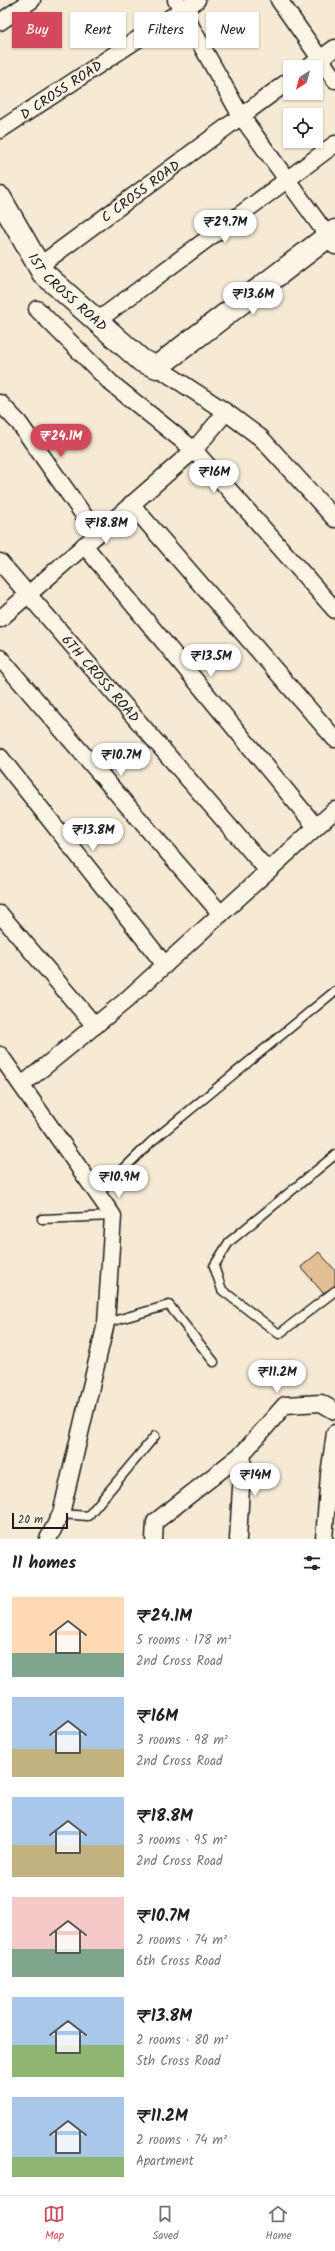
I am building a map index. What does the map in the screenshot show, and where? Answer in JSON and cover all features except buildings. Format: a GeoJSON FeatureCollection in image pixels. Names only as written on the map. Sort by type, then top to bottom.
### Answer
{"type":"FeatureCollection","features":[{"type":"Feature","properties":{"kind":"street"},"geometry":{"type":"LineString","coordinates":[[0,22],[32,0]]}},
{"type":"Feature","properties":{"kind":"street","name":"D CROSS ROAD"},"geometry":{"type":"LineString","coordinates":[[0,130],[179,5],[197,0]]}},
{"type":"Feature","properties":{"kind":"street"},"geometry":{"type":"LineString","coordinates":[[279,0],[314,60]]}},
{"type":"Feature","properties":{"kind":"street"},"geometry":{"type":"LineString","coordinates":[[179,5],[241,116],[332,238],[157,367],[226,412],[261,438],[335,519]]}},
{"type":"Feature","properties":{"kind":"street"},"geometry":{"type":"LineString","coordinates":[[318,60],[335,48]]}},
{"type":"Feature","properties":{"kind":"street"},"geometry":{"type":"LineString","coordinates":[[323,69],[335,80]]}},
{"type":"Feature","properties":{"kind":"street","name":"C CROSS ROAD"},"geometry":{"type":"LineString","coordinates":[[39,266],[283,85]]}},
{"type":"Feature","properties":{"kind":"street"},"geometry":{"type":"LineString","coordinates":[[97,321],[289,180],[335,144]]}},
{"type":"Feature","properties":{"kind":"street","name":"1ST CROSS ROAD"},"geometry":{"type":"LineString","coordinates":[[0,198],[43,273],[142,361],[157,367]]}},
{"type":"Feature","properties":{"kind":"street"},"geometry":{"type":"LineString","coordinates":[[36,310],[112,383],[194,450],[335,610]]}},
{"type":"Feature","properties":{"kind":"street"},"geometry":{"type":"LineString","coordinates":[[0,403],[19,423],[97,534]]}},
{"type":"Feature","properties":{"kind":"street"},"geometry":{"type":"LineString","coordinates":[[0,619],[194,450],[226,412]]}},
{"type":"Feature","properties":{"kind":"street"},"geometry":{"type":"LineString","coordinates":[[131,504],[335,739]]}},
{"type":"Feature","properties":{"kind":"street"},"geometry":{"type":"LineString","coordinates":[[84,546],[316,827]]}},
{"type":"Feature","properties":{"kind":"street","name":"6TH CROSS ROAD"},"geometry":{"type":"LineString","coordinates":[[0,562],[268,871]]}},
{"type":"Feature","properties":{"kind":"street"},"geometry":{"type":"LineString","coordinates":[[0,658],[221,914]]}},
{"type":"Feature","properties":{"kind":"street"},"geometry":{"type":"LineString","coordinates":[[0,757],[165,965]]}},
{"type":"Feature","properties":{"kind":"street"},"geometry":{"type":"LineString","coordinates":[[22,1085],[95,1026],[165,965],[335,810]]}},
{"type":"Feature","properties":{"kind":"street"},"geometry":{"type":"LineString","coordinates":[[0,914],[95,1026]]}},
{"type":"Feature","properties":{"kind":"street"},"geometry":{"type":"LineString","coordinates":[[0,1056],[99,1193],[113,1216],[106,1323],[61,1514],[48,1539]]}},
{"type":"Feature","properties":{"kind":"street"},"geometry":{"type":"LineString","coordinates":[[154,1539],[155,1522],[243,1453],[285,1405],[321,1403],[335,1411]]}},
{"type":"Feature","properties":{"kind":"street"},"geometry":{"type":"LineString","coordinates":[[324,1539],[332,1473],[335,1432]]}},
{"type":"Feature","properties":{"kind":"street"},"geometry":{"type":"LineString","coordinates":[[238,1539],[243,1453]]}},
{"type":"Feature","properties":{"kind":"lane"},"geometry":{"type":"LineString","coordinates":[[99,1193],[151,1142],[335,991]]}},
{"type":"Feature","properties":{"kind":"lane"},"geometry":{"type":"LineString","coordinates":[[335,1155],[229,1242],[214,1266],[222,1290],[279,1334],[335,1291]]}},
{"type":"Feature","properties":{"kind":"lane"},"geometry":{"type":"LineString","coordinates":[[42,1219],[113,1216]]}},
{"type":"Feature","properties":{"kind":"lane"},"geometry":{"type":"LineString","coordinates":[[106,1323],[169,1304],[214,1362]]}},
{"type":"Feature","properties":{"kind":"lane"},"geometry":{"type":"LineString","coordinates":[[61,1514],[88,1516],[155,1436]]}}]}
